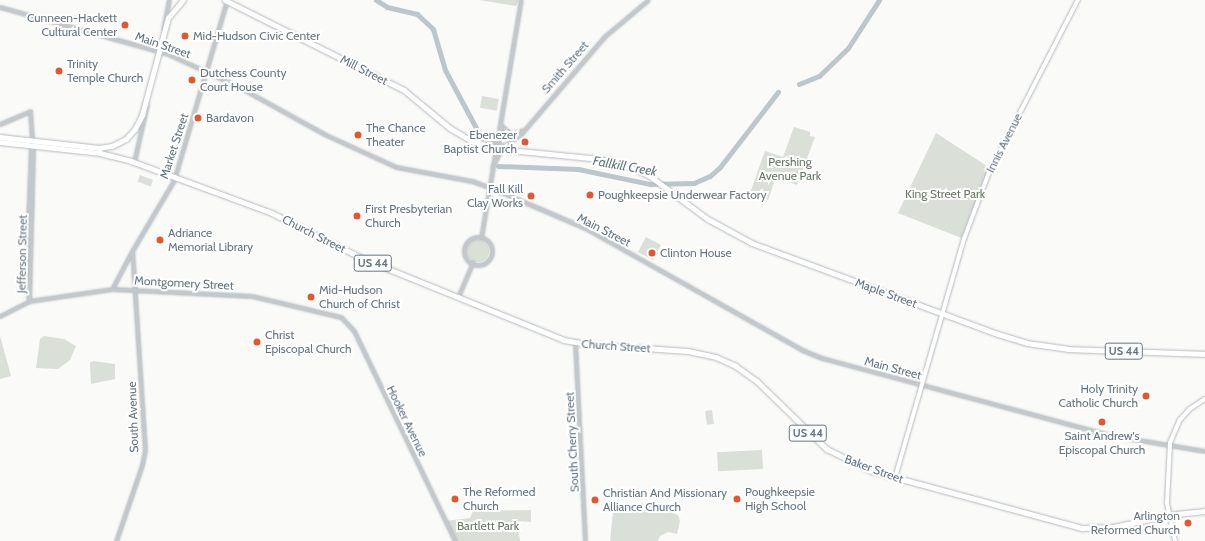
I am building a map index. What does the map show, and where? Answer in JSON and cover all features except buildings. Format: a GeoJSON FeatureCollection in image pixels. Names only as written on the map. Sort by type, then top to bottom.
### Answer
{"type":"FeatureCollection","features":[{"type":"Feature","properties":{"kind":"highway"},"geometry":{"type":"LineString","coordinates":[[0,137],[89,147],[109,146],[128,137],[139,123],[148,96],[162,35],[170,14],[183,0]]}},
{"type":"Feature","properties":{"kind":"highway","name":"Mill Street"},"geometry":{"type":"LineString","coordinates":[[226,0],[404,90],[454,131],[477,143],[498,149]]}},
{"type":"Feature","properties":{"kind":"highway","name":"Church Street"},"geometry":{"type":"LineString","coordinates":[[0,142],[106,154],[134,162],[272,213],[364,259],[575,343],[693,352]]}},
{"type":"Feature","properties":{"kind":"highway","name":"US 44"},"geometry":{"type":"LineString","coordinates":[[498,149],[514,151]]}},
{"type":"Feature","properties":{"kind":"highway","name":"Maple Street"},"geometry":{"type":"LineString","coordinates":[[514,151],[618,163],[657,181],[732,233],[771,251],[1007,338],[1084,351],[1205,354]]}},
{"type":"Feature","properties":{"kind":"highway","name":"Baker Street"},"geometry":{"type":"LineString","coordinates":[[693,352],[721,359],[748,374],[811,436],[836,454],[863,468],[993,505],[1088,528],[1113,527],[1169,515]]}},
{"type":"Feature","properties":{"kind":"highway","name":"US 44"},"geometry":{"type":"LineString","coordinates":[[1169,515],[1205,511]]}},
{"type":"Feature","properties":{"kind":"main road","name":"Innis Avenue"},"geometry":{"type":"LineString","coordinates":[[895,478],[964,239],[990,168],[1078,0]]}},
{"type":"Feature","properties":{"kind":"main road"},"geometry":{"type":"LineString","coordinates":[[1175,541],[1169,515],[1167,494],[1170,446],[1180,420],[1193,406],[1205,399]]}},
{"type":"Feature","properties":{"kind":"street"},"geometry":{"type":"LineString","coordinates":[[162,35],[169,0]]}},
{"type":"Feature","properties":{"kind":"street","name":"Market Street"},"geometry":{"type":"LineString","coordinates":[[112,289],[175,177],[207,71],[226,0]]}},
{"type":"Feature","properties":{"kind":"street"},"geometry":{"type":"LineString","coordinates":[[498,149],[521,0]]}},
{"type":"Feature","properties":{"kind":"street","name":"Smith Street"},"geometry":{"type":"LineString","coordinates":[[498,149],[524,129],[604,36],[648,0]]}},
{"type":"Feature","properties":{"kind":"street","name":"Main Street"},"geometry":{"type":"LineString","coordinates":[[0,7],[159,51],[207,71],[324,134],[396,167],[472,181],[489,187],[584,228],[802,350],[833,361],[1108,435],[1205,451]]}},
{"type":"Feature","properties":{"kind":"street"},"geometry":{"type":"LineString","coordinates":[[134,162],[148,96]]}},
{"type":"Feature","properties":{"kind":"street","name":"Jefferson Street"},"geometry":{"type":"LineString","coordinates":[[0,124],[30,111],[32,146],[29,301]]}},
{"type":"Feature","properties":{"kind":"street"},"geometry":{"type":"LineString","coordinates":[[501,123],[504,130],[511,134],[524,129]]}},
{"type":"Feature","properties":{"kind":"street"},"geometry":{"type":"LineString","coordinates":[[481,238],[492,167],[498,149],[501,123]]}},
{"type":"Feature","properties":{"kind":"street"},"geometry":{"type":"LineString","coordinates":[[477,143],[492,143],[499,135]]}},
{"type":"Feature","properties":{"kind":"street"},"geometry":{"type":"LineString","coordinates":[[513,138],[510,144],[514,151]]}},
{"type":"Feature","properties":{"kind":"street"},"geometry":{"type":"LineString","coordinates":[[481,238],[490,244],[491,251],[485,264],[472,262],[465,258],[464,250],[470,239],[481,238]]}},
{"type":"Feature","properties":{"kind":"street"},"geometry":{"type":"LineString","coordinates":[[132,251],[135,289]]}},
{"type":"Feature","properties":{"kind":"street"},"geometry":{"type":"LineString","coordinates":[[458,297],[472,262]]}},
{"type":"Feature","properties":{"kind":"street","name":"Montgomery Street"},"geometry":{"type":"LineString","coordinates":[[0,316],[29,301],[112,289],[252,296],[336,316]]}},
{"type":"Feature","properties":{"kind":"street","name":"South Avenue"},"geometry":{"type":"LineString","coordinates":[[116,541],[142,465],[145,450],[135,289]]}},
{"type":"Feature","properties":{"kind":"street","name":"Hooker Avenue"},"geometry":{"type":"LineString","coordinates":[[336,316],[346,320],[354,331],[455,541]]}},
{"type":"Feature","properties":{"kind":"street","name":"South Cherry Street"},"geometry":{"type":"LineString","coordinates":[[575,343],[585,541]]}},
{"type":"Feature","properties":{"kind":"green space"},"geometry":{"type":"Polygon","coordinates":[[[479,0],[519,0],[516,6],[479,0]]]}},
{"type":"Feature","properties":{"kind":"green space"},"geometry":{"type":"Polygon","coordinates":[[[482,96],[499,99],[497,111],[480,108],[482,96]]]}},
{"type":"Feature","properties":{"kind":"green space","name":"Pershing Avenue Park"},"geometry":{"type":"Polygon","coordinates":[[[794,127],[810,132],[810,136],[815,137],[797,185],[776,177],[768,200],[750,193],[765,151],[783,157],[794,127]]]}},
{"type":"Feature","properties":{"kind":"green space","name":"King Street Park"},"geometry":{"type":"Polygon","coordinates":[[[936,133],[990,168],[964,239],[898,213],[936,133]]]}},
{"type":"Feature","properties":{"kind":"green space"},"geometry":{"type":"Polygon","coordinates":[[[140,175],[153,180],[151,187],[137,182],[140,175]]]}},
{"type":"Feature","properties":{"kind":"green space"},"geometry":{"type":"Polygon","coordinates":[[[646,237],[661,245],[653,260],[638,252],[646,237]]]}},
{"type":"Feature","properties":{"kind":"green space"},"geometry":{"type":"Polygon","coordinates":[[[478,240],[486,243],[489,251],[486,259],[478,262],[470,259],[467,251],[470,243],[478,240]]]}},
{"type":"Feature","properties":{"kind":"green space"},"geometry":{"type":"Polygon","coordinates":[[[0,336],[11,376],[0,379],[0,336]]]}},
{"type":"Feature","properties":{"kind":"green space"},"geometry":{"type":"Polygon","coordinates":[[[44,336],[64,339],[76,346],[70,360],[58,369],[36,368],[40,339],[44,336]]]}},
{"type":"Feature","properties":{"kind":"green space"},"geometry":{"type":"Polygon","coordinates":[[[93,361],[115,364],[115,379],[91,384],[90,363],[93,361]]]}},
{"type":"Feature","properties":{"kind":"green space"},"geometry":{"type":"Polygon","coordinates":[[[712,410],[714,424],[707,425],[705,411],[712,410]]]}},
{"type":"Feature","properties":{"kind":"green space"},"geometry":{"type":"Polygon","coordinates":[[[762,450],[763,469],[718,471],[717,452],[762,450]]]}},
{"type":"Feature","properties":{"kind":"green space"},"geometry":{"type":"Polygon","coordinates":[[[614,502],[639,509],[641,503],[678,515],[680,521],[677,534],[668,532],[660,536],[658,541],[610,541],[614,502]]]}},
{"type":"Feature","properties":{"kind":"green space","name":"Bartlett Park"},"geometry":{"type":"Polygon","coordinates":[[[531,510],[531,522],[517,521],[520,541],[455,541],[445,521],[470,518],[473,511],[531,510]]]}},
{"type":"Feature","properties":{"kind":"waterway","name":"Fallkill Creek"},"geometry":{"type":"LineString","coordinates":[[376,0],[387,7],[417,14],[433,29],[445,70],[482,139]]}},
{"type":"Feature","properties":{"kind":"waterway","name":"Fallkill Creek"},"geometry":{"type":"LineString","coordinates":[[799,84],[819,76],[848,48],[879,0]]}},
{"type":"Feature","properties":{"kind":"waterway","name":"Fallkill Creek"},"geometry":{"type":"LineString","coordinates":[[498,166],[578,169],[650,184],[694,183],[710,176],[720,167],[778,92]]}},
{"type":"Feature","properties":{"kind":"place","name":"Cunneen-Hackett Cultural Center"},"geometry":{"type":"Point","coordinates":[125,25]}},
{"type":"Feature","properties":{"kind":"place","name":"Mid-Hudson Civic Center"},"geometry":{"type":"Point","coordinates":[185,36]}},
{"type":"Feature","properties":{"kind":"place","name":"Trinity Temple Church"},"geometry":{"type":"Point","coordinates":[59,71]}},
{"type":"Feature","properties":{"kind":"place","name":"Dutchess County Court House"},"geometry":{"type":"Point","coordinates":[192,80]}},
{"type":"Feature","properties":{"kind":"place","name":"Bardavon"},"geometry":{"type":"Point","coordinates":[198,118]}},
{"type":"Feature","properties":{"kind":"place","name":"The Chance Theater"},"geometry":{"type":"Point","coordinates":[358,135]}},
{"type":"Feature","properties":{"kind":"place","name":"Ebenezer Baptist Church"},"geometry":{"type":"Point","coordinates":[525,142]}},
{"type":"Feature","properties":{"kind":"place","name":"Poughkeepsie Underwear Factory"},"geometry":{"type":"Point","coordinates":[590,195]}},
{"type":"Feature","properties":{"kind":"place","name":"Fall Kill Clay Works"},"geometry":{"type":"Point","coordinates":[531,196]}},
{"type":"Feature","properties":{"kind":"place","name":"First Presbyterian Church"},"geometry":{"type":"Point","coordinates":[357,216]}},
{"type":"Feature","properties":{"kind":"place","name":"Adriance Memorial Library"},"geometry":{"type":"Point","coordinates":[160,240]}},
{"type":"Feature","properties":{"kind":"place","name":"Clinton House"},"geometry":{"type":"Point","coordinates":[652,253]}},
{"type":"Feature","properties":{"kind":"place","name":"Mid-Hudson Church of Christ"},"geometry":{"type":"Point","coordinates":[311,297]}},
{"type":"Feature","properties":{"kind":"place","name":"Christ Episcopal Church"},"geometry":{"type":"Point","coordinates":[257,342]}},
{"type":"Feature","properties":{"kind":"place","name":"Holy Trinity Catholic Church"},"geometry":{"type":"Point","coordinates":[1146,396]}},
{"type":"Feature","properties":{"kind":"place","name":"Saint Andrew's Episcopal Church"},"geometry":{"type":"Point","coordinates":[1102,422]}},
{"type":"Feature","properties":{"kind":"place","name":"The Reformed Church"},"geometry":{"type":"Point","coordinates":[455,499]}},
{"type":"Feature","properties":{"kind":"place","name":"Poughkeepsie High School"},"geometry":{"type":"Point","coordinates":[737,499]}},
{"type":"Feature","properties":{"kind":"place","name":"Christian And Missionary Alliance Church"},"geometry":{"type":"Point","coordinates":[595,500]}},
{"type":"Feature","properties":{"kind":"place","name":"Arlington Reformed Church"},"geometry":{"type":"Point","coordinates":[1188,523]}}]}
